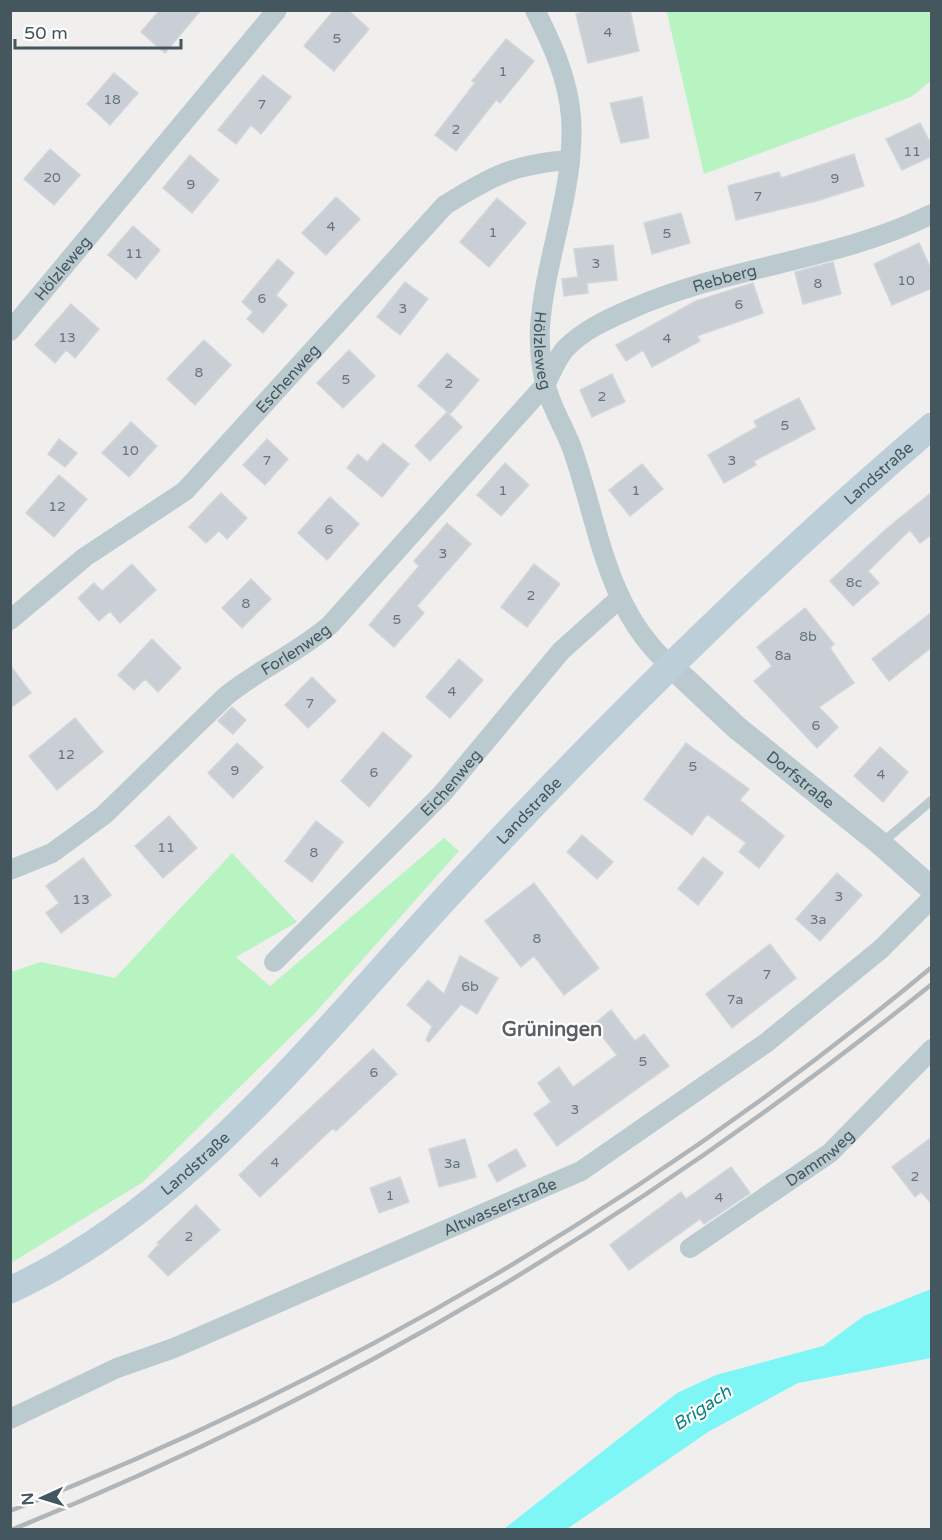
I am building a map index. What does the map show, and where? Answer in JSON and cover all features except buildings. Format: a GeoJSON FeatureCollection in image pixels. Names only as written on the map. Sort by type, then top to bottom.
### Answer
{"type":"FeatureCollection","features":[{"type":"Feature","properties":{"kind":"main road","name":"Landstraße"},"geometry":{"type":"LineString","coordinates":[[10,1290],[73,1258],[142,1210],[215,1145],[510,828],[672,667],[932,426]]}},
{"type":"Feature","properties":{"kind":"street","name":"Hölzleweg"},"geometry":{"type":"LineString","coordinates":[[10,331],[277,10]]}},
{"type":"Feature","properties":{"kind":"street","name":"Hölzleweg"},"geometry":{"type":"LineString","coordinates":[[535,10],[558,55],[571,116],[570,160],[540,328],[545,385],[572,448],[605,564],[620,598],[652,650],[672,667]]}},
{"type":"Feature","properties":{"kind":"street","name":"Eschenweg"},"geometry":{"type":"LineString","coordinates":[[10,620],[85,557],[185,492],[445,205],[492,176],[534,162],[570,160]]}},
{"type":"Feature","properties":{"kind":"street","name":"Rebberg"},"geometry":{"type":"LineString","coordinates":[[545,385],[564,350],[600,323],[642,304],[709,281],[900,230],[932,214]]}},
{"type":"Feature","properties":{"kind":"street","name":"Forlenweg"},"geometry":{"type":"LineString","coordinates":[[10,870],[52,853],[104,815],[243,681],[308,645],[330,625],[545,385]]}},
{"type":"Feature","properties":{"kind":"street","name":"Eichenweg"},"geometry":{"type":"LineString","coordinates":[[274,962],[410,828],[511,713],[561,651],[620,598]]}},
{"type":"Feature","properties":{"kind":"street","name":"Dorfstraße"},"geometry":{"type":"LineString","coordinates":[[672,667],[736,727],[881,844],[932,889]]}},
{"type":"Feature","properties":{"kind":"street","name":"Altwasserstraße"},"geometry":{"type":"LineString","coordinates":[[10,1419],[117,1368],[174,1348],[581,1171],[766,1043],[881,949],[932,898]]}},
{"type":"Feature","properties":{"kind":"street","name":"Dammweg"},"geometry":{"type":"LineString","coordinates":[[690,1248],[830,1153],[932,1049]]}},
{"type":"Feature","properties":{"kind":"lane"},"geometry":{"type":"LineString","coordinates":[[881,844],[932,800]]}},
{"type":"Feature","properties":{"kind":"green space"},"geometry":{"type":"Polygon","coordinates":[[[663,11],[931,11],[931,81],[911,97],[704,174],[667,13],[663,11]]]}},
{"type":"Feature","properties":{"kind":"green space"},"geometry":{"type":"Polygon","coordinates":[[[444,838],[459,851],[315,1013],[143,1182],[11,1263],[11,972],[41,962],[115,978],[232,853],[297,922],[236,957],[270,986],[444,838]]]}},
{"type":"Feature","properties":{"kind":"water","name":"Brigach"},"geometry":{"type":"Polygon","coordinates":[[[931,1289],[931,1358],[798,1383],[708,1432],[567,1529],[504,1529],[677,1393],[716,1375],[823,1346],[864,1316],[931,1289]]]}},
{"type":"Feature","properties":{"kind":"railway"},"geometry":{"type":"LineString","coordinates":[[10,1511],[134,1460],[256,1403],[376,1342],[493,1276],[607,1205],[718,1130],[827,1051],[932,967]]}},
{"type":"Feature","properties":{"kind":"railway"},"geometry":{"type":"LineString","coordinates":[[11,1530],[136,1477],[257,1419],[376,1358],[492,1292],[605,1221],[716,1146],[825,1067],[932,984]]}},
{"type":"Feature","properties":{"kind":"district","name":"Grüningen"},"geometry":{"type":"Point","coordinates":[552,1029]}}]}
